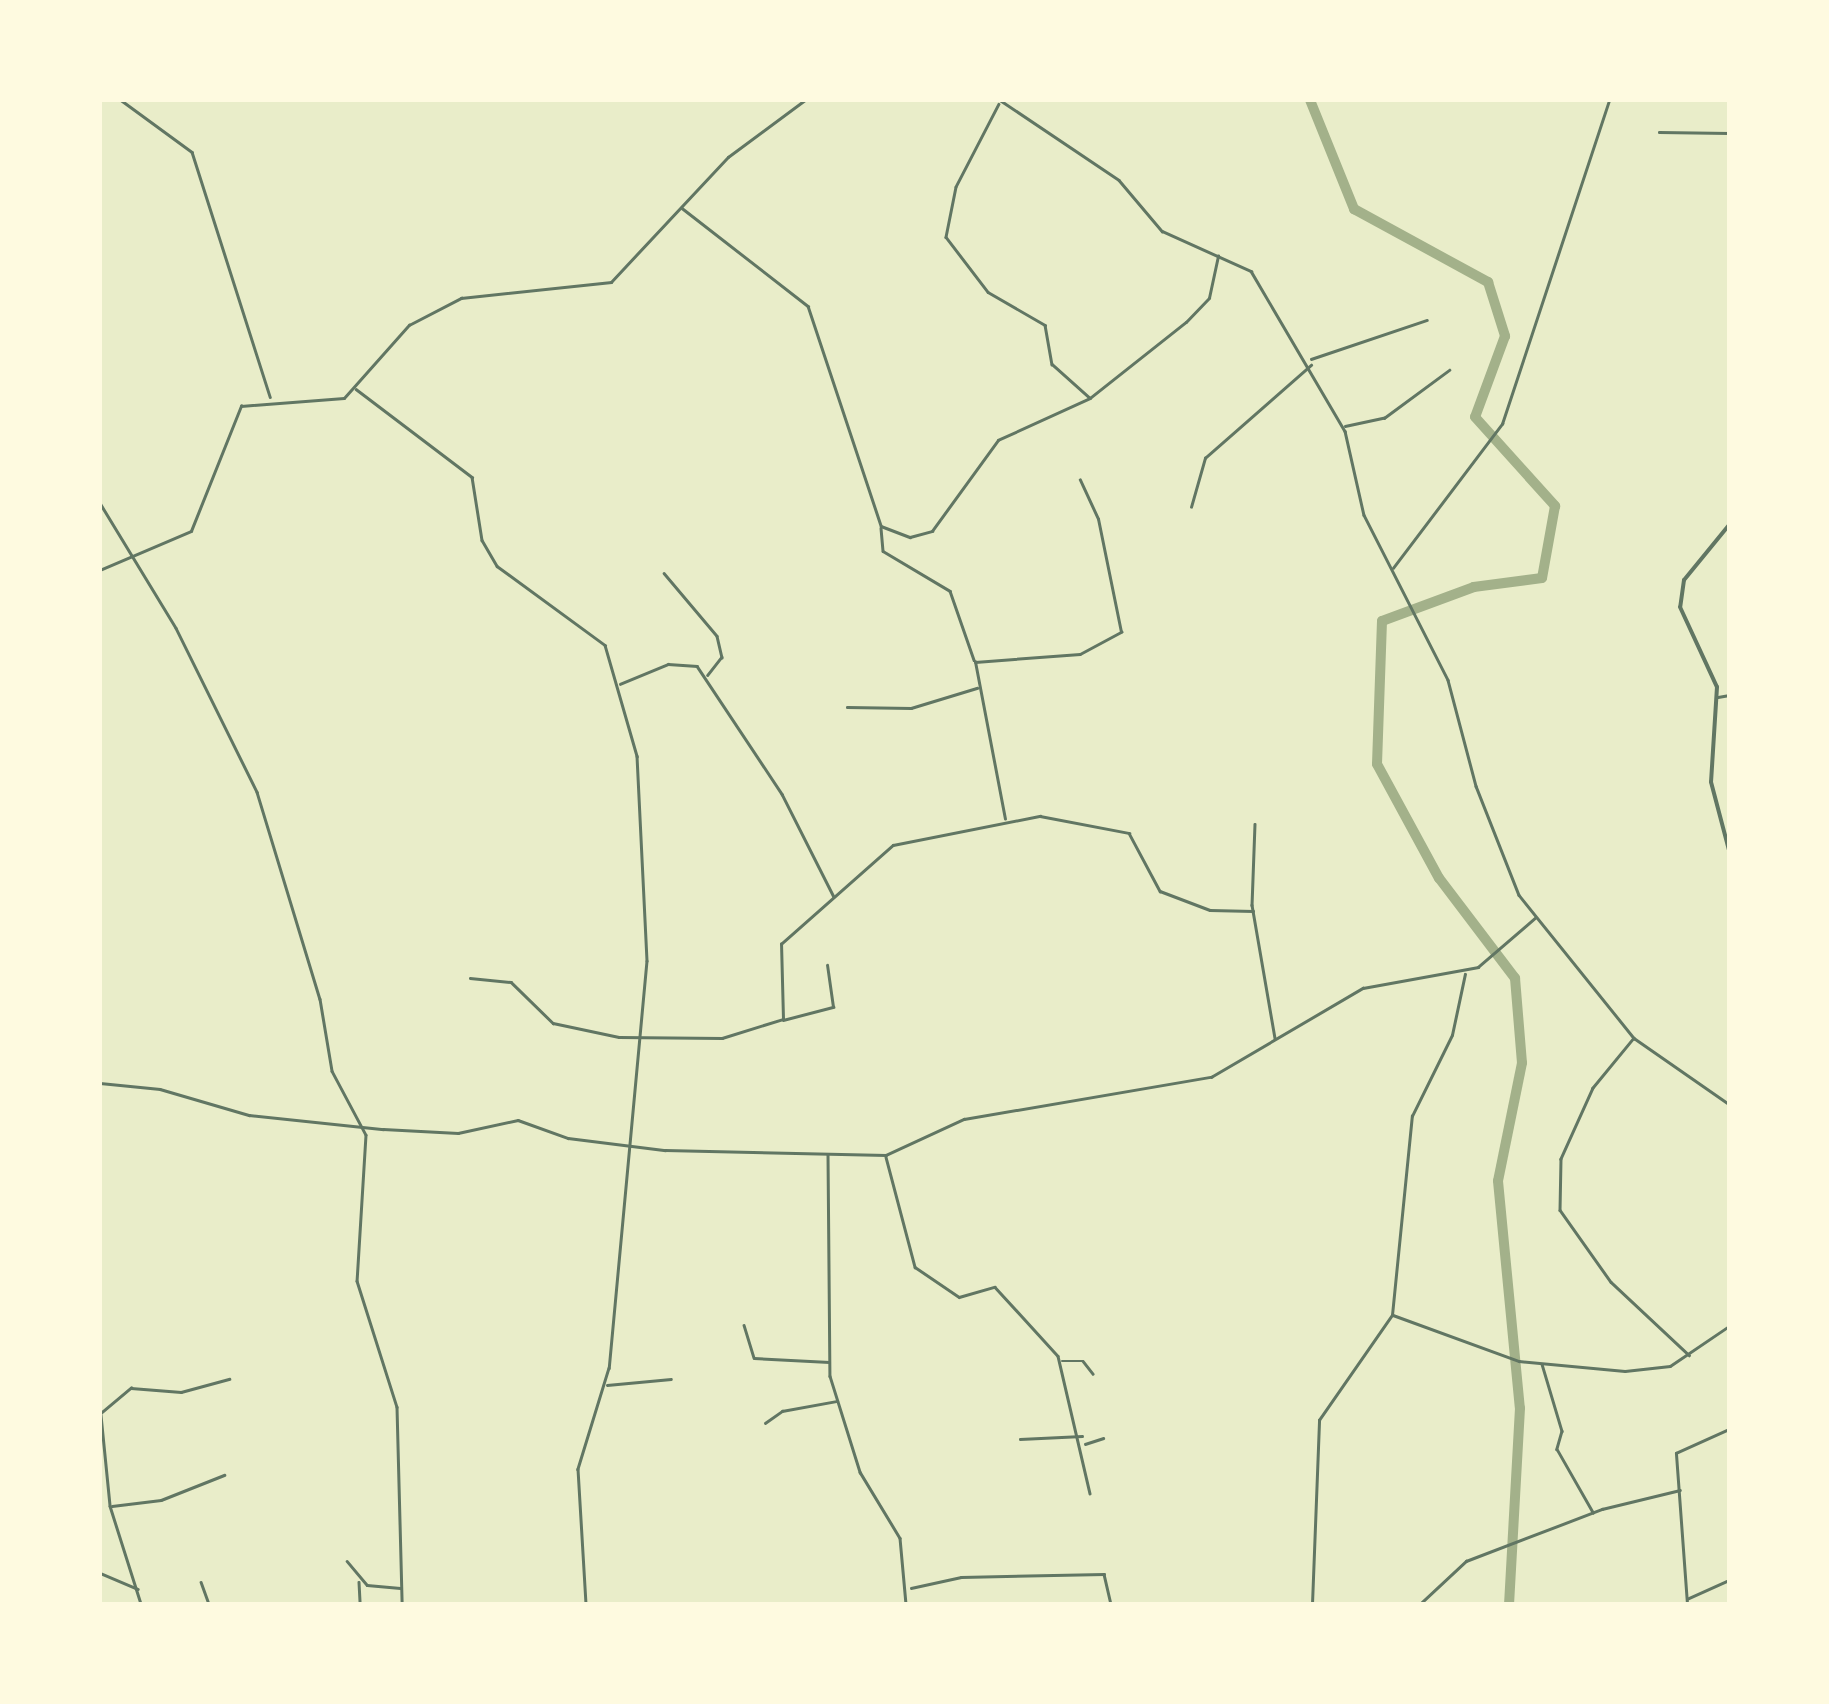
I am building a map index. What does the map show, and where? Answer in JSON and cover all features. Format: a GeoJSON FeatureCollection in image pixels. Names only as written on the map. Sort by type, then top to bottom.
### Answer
{"type":"FeatureCollection","features":[{"type":"Feature","properties":{"kind":"street"},"geometry":{"type":"LineString","coordinates":[[120,100],[194,156],[270,396]]}},
{"type":"Feature","properties":{"kind":"street"},"geometry":{"type":"LineString","coordinates":[[100,570],[130,561],[191,532],[233,413],[270,396],[338,400],[356,389],[428,313],[480,294],[607,284],[758,129],[805,100]]}},
{"type":"Feature","properties":{"kind":"street"},"geometry":{"type":"LineString","coordinates":[[1393,568],[1502,424],[1609,100]]}},
{"type":"Feature","properties":{"kind":"street"},"geometry":{"type":"LineString","coordinates":[[1090,398],[1052,364],[1045,325],[988,292],[946,238],[954,194],[1000,101],[1119,180],[1162,230],[1251,271],[1311,362],[1344,426],[1360,504],[1448,680],[1487,820],[1535,918],[1634,1038],[1729,1104]]}},
{"type":"Feature","properties":{"kind":"street"},"geometry":{"type":"LineString","coordinates":[[1659,132],[1729,132]]}},
{"type":"Feature","properties":{"kind":"street"},"geometry":{"type":"LineString","coordinates":[[681,207],[812,312],[881,526],[883,551],[950,591],[974,662],[1005,820]]}},
{"type":"Feature","properties":{"kind":"street"},"geometry":{"type":"LineString","coordinates":[[881,526],[927,534],[998,440],[1090,398],[1205,304],[1218,254]]}},
{"type":"Feature","properties":{"kind":"street"},"geometry":{"type":"LineString","coordinates":[[1191,507],[1205,458],[1311,362],[1427,320]]}},
{"type":"Feature","properties":{"kind":"street"},"geometry":{"type":"LineString","coordinates":[[1344,426],[1384,418],[1449,370]]}},
{"type":"Feature","properties":{"kind":"street"},"geometry":{"type":"LineString","coordinates":[[356,389],[469,473],[494,561],[600,638],[620,684],[646,827],[641,1038],[605,1386],[580,1452],[586,1604]]}},
{"type":"Feature","properties":{"kind":"street"},"geometry":{"type":"LineString","coordinates":[[974,662],[1080,654],[1120,634],[1098,519],[1080,480]]}},
{"type":"Feature","properties":{"kind":"street"},"geometry":{"type":"LineString","coordinates":[[100,503],[130,561],[181,637],[257,792],[332,1070],[363,1126],[357,1281],[397,1406],[402,1604]]}},
{"type":"Feature","properties":{"kind":"street"},"geometry":{"type":"LineString","coordinates":[[1729,525],[1680,592],[1686,634],[1718,697],[1711,776],[1729,850]]}},
{"type":"Feature","properties":{"kind":"street"},"geometry":{"type":"LineString","coordinates":[[664,573],[717,636],[722,657],[706,676]]}},
{"type":"Feature","properties":{"kind":"street"},"geometry":{"type":"LineString","coordinates":[[620,684],[679,662],[706,676],[835,899]]}},
{"type":"Feature","properties":{"kind":"street"},"geometry":{"type":"LineString","coordinates":[[847,706],[911,708],[978,688]]}},
{"type":"Feature","properties":{"kind":"street"},"geometry":{"type":"LineString","coordinates":[[1718,697],[1729,695]]}},
{"type":"Feature","properties":{"kind":"street"},"geometry":{"type":"LineString","coordinates":[[782,1020],[778,951],[901,840],[1005,820],[1077,817],[1130,833],[1160,891],[1210,910],[1252,911]]}},
{"type":"Feature","properties":{"kind":"street"},"geometry":{"type":"LineString","coordinates":[[1720,817],[1729,817]]}},
{"type":"Feature","properties":{"kind":"street"},"geometry":{"type":"LineString","coordinates":[[1255,824],[1252,911],[1276,1040]]}},
{"type":"Feature","properties":{"kind":"street"},"geometry":{"type":"LineString","coordinates":[[100,1084],[160,1089],[249,1116],[458,1133],[518,1120],[628,1147],[760,1158],[828,1152],[886,1155],[964,1119],[1068,1094],[1211,1078],[1363,988],[1466,970],[1535,918]]}},
{"type":"Feature","properties":{"kind":"street"},"geometry":{"type":"LineString","coordinates":[[470,978],[511,982],[553,1023],[641,1038],[716,1039],[833,1007],[827,965]]}},
{"type":"Feature","properties":{"kind":"street"},"geometry":{"type":"LineString","coordinates":[[1312,1604],[1319,1420],[1392,1315],[1412,1116],[1452,1034],[1466,970]]}},
{"type":"Feature","properties":{"kind":"street"},"geometry":{"type":"LineString","coordinates":[[1634,1038],[1594,1088],[1561,1159],[1560,1210],[1611,1282],[1689,1355]]}},
{"type":"Feature","properties":{"kind":"street"},"geometry":{"type":"LineString","coordinates":[[828,1152],[830,1362],[860,1472],[897,1529],[910,1588],[906,1604]]}},
{"type":"Feature","properties":{"kind":"street"},"geometry":{"type":"LineString","coordinates":[[886,1155],[915,1267],[960,1297],[995,1287],[1060,1361],[1082,1436],[1090,1493]]}},
{"type":"Feature","properties":{"kind":"street"},"geometry":{"type":"LineString","coordinates":[[1392,1315],[1542,1362],[1640,1371],[1689,1355],[1729,1326]]}},
{"type":"Feature","properties":{"kind":"street"},"geometry":{"type":"LineString","coordinates":[[744,1326],[754,1358],[830,1362]]}},
{"type":"Feature","properties":{"kind":"street"},"geometry":{"type":"LineString","coordinates":[[1060,1361],[1083,1362],[1093,1374]]}},
{"type":"Feature","properties":{"kind":"street"},"geometry":{"type":"LineString","coordinates":[[1542,1362],[1562,1431],[1556,1449],[1593,1513]]}},
{"type":"Feature","properties":{"kind":"street"},"geometry":{"type":"LineString","coordinates":[[101,1413],[128,1389],[181,1392],[228,1379]]}},
{"type":"Feature","properties":{"kind":"street"},"geometry":{"type":"LineString","coordinates":[[605,1386],[672,1379]]}},
{"type":"Feature","properties":{"kind":"street"},"geometry":{"type":"LineString","coordinates":[[764,1423],[782,1410],[839,1401]]}},
{"type":"Feature","properties":{"kind":"street"},"geometry":{"type":"LineString","coordinates":[[100,1405],[110,1506],[141,1604]]}},
{"type":"Feature","properties":{"kind":"street"},"geometry":{"type":"LineString","coordinates":[[1727,1581],[1687,1602],[1676,1452],[1729,1429]]}},
{"type":"Feature","properties":{"kind":"street"},"geometry":{"type":"LineString","coordinates":[[1020,1439],[1082,1436]]}},
{"type":"Feature","properties":{"kind":"street"},"geometry":{"type":"LineString","coordinates":[[1084,1445],[1103,1438]]}},
{"type":"Feature","properties":{"kind":"street"},"geometry":{"type":"LineString","coordinates":[[110,1506],[161,1500],[224,1475]]}},
{"type":"Feature","properties":{"kind":"street"},"geometry":{"type":"LineString","coordinates":[[1420,1604],[1466,1561],[1593,1513],[1680,1490]]}},
{"type":"Feature","properties":{"kind":"street"},"geometry":{"type":"LineString","coordinates":[[347,1561],[359,1581],[360,1604]]}},
{"type":"Feature","properties":{"kind":"street"},"geometry":{"type":"LineString","coordinates":[[100,1573],[139,1590]]}},
{"type":"Feature","properties":{"kind":"street"},"geometry":{"type":"LineString","coordinates":[[910,1588],[960,1577],[1104,1574],[1111,1604]]}},
{"type":"Feature","properties":{"kind":"street"},"geometry":{"type":"LineString","coordinates":[[359,1581],[402,1588]]}},
{"type":"Feature","properties":{"kind":"street"},"geometry":{"type":"LineString","coordinates":[[201,1582],[208,1604]]}},
{"type":"Feature","properties":{"kind":"waterway"},"geometry":{"type":"LineString","coordinates":[[1310,100],[1354,209],[1488,282],[1505,336],[1475,417],[1555,506],[1542,578],[1474,587],[1382,621],[1377,764],[1439,878],[1515,978],[1522,1063],[1498,1181],[1520,1408],[1509,1604]]}}]}
